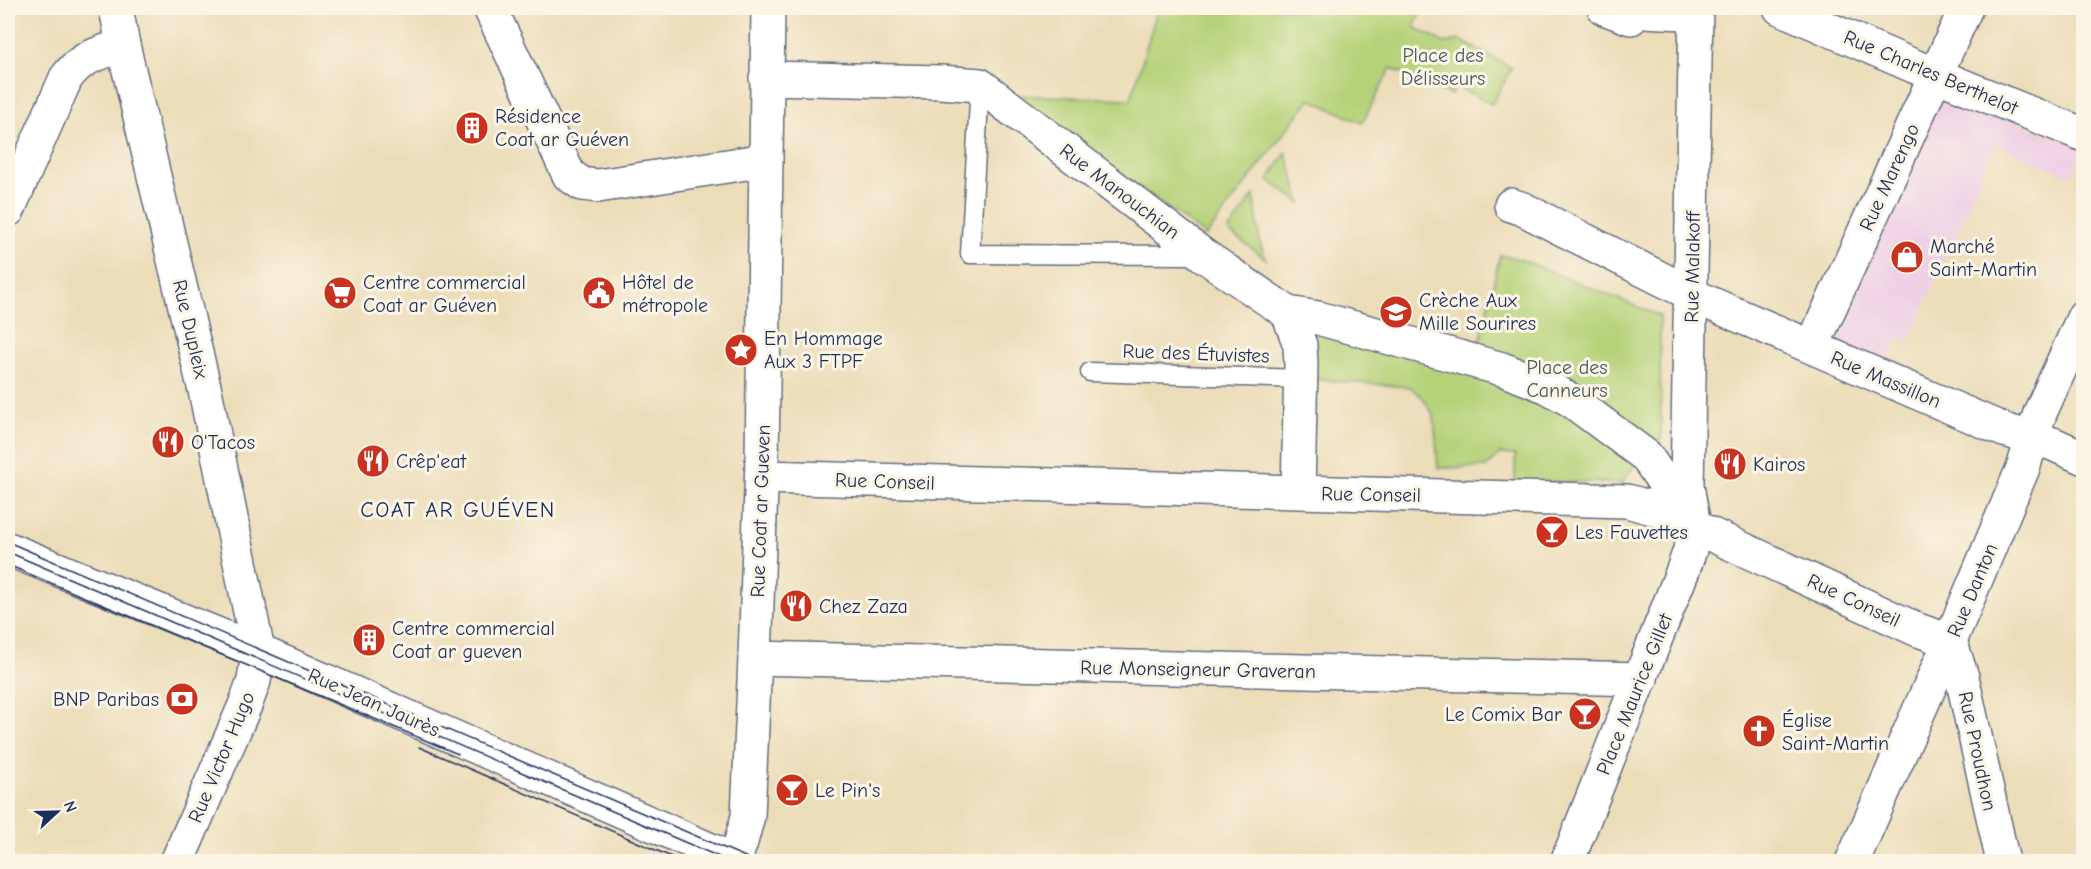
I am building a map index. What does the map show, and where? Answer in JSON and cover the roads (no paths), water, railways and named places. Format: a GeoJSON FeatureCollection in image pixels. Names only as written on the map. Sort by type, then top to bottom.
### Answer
{"type":"FeatureCollection","features":[{"type":"Feature","properties":{"kind":"street","name":"Rue Dupleix"},"geometry":{"type":"LineString","coordinates":[[116,8],[206,395],[258,651]]}},
{"type":"Feature","properties":{"kind":"street"},"geometry":{"type":"LineString","coordinates":[[490,8],[569,175],[582,184],[598,186],[766,160]]}},
{"type":"Feature","properties":{"kind":"street","name":"Rue Coat ar Gueven"},"geometry":{"type":"LineString","coordinates":[[736,861],[748,816],[762,477],[768,8]]}},
{"type":"Feature","properties":{"kind":"street","name":"Rue Charles Berthelot"},"geometry":{"type":"LineString","coordinates":[[1780,8],[2084,135]]}},
{"type":"Feature","properties":{"kind":"street","name":"Rue Marengo"},"geometry":{"type":"LineString","coordinates":[[1812,347],[1966,8]]}},
{"type":"Feature","properties":{"kind":"street","name":"Rue Malakoff"},"geometry":{"type":"LineString","coordinates":[[1694,525],[1687,486],[1696,14]]}},
{"type":"Feature","properties":{"kind":"street"},"geometry":{"type":"LineString","coordinates":[[8,210],[66,78],[75,66],[87,57],[123,45]]}},
{"type":"Feature","properties":{"kind":"street"},"geometry":{"type":"LineString","coordinates":[[766,78],[980,85]]}},
{"type":"Feature","properties":{"kind":"street","name":"Rue Manouchian"},"geometry":{"type":"LineString","coordinates":[[980,85],[1203,255],[1288,313]]}},
{"type":"Feature","properties":{"kind":"street","name":"Rue Massillon"},"geometry":{"type":"LineString","coordinates":[[1511,205],[1691,294],[2004,430],[2053,444],[2084,458]]}},
{"type":"Feature","properties":{"kind":"street"},"geometry":{"type":"LineString","coordinates":[[1288,313],[1300,345],[1298,492]]}},
{"type":"Feature","properties":{"kind":"street"},"geometry":{"type":"LineString","coordinates":[[1288,313],[1318,318],[1502,369],[1548,387],[1572,401],[1646,456],[1694,525]]}},
{"type":"Feature","properties":{"kind":"street","name":"Rue Danton"},"geometry":{"type":"LineString","coordinates":[[1852,861],[1950,641],[2023,468],[2040,413],[2084,316]]}},
{"type":"Feature","properties":{"kind":"street","name":"Rue Conseil"},"geometry":{"type":"LineString","coordinates":[[762,477],[1627,501],[1656,508],[1918,630],[1950,641]]}},
{"type":"Feature","properties":{"kind":"street","name":"Place Maurice Gillet"},"geometry":{"type":"LineString","coordinates":[[1567,861],[1683,570],[1690,550],[1694,525]]}},
{"type":"Feature","properties":{"kind":"street","name":"Rue Jean Jaurès"},"geometry":{"type":"LineString","coordinates":[[8,549],[258,651],[736,861]]}},
{"type":"Feature","properties":{"kind":"street","name":"Rue Proudhon"},"geometry":{"type":"LineString","coordinates":[[1950,641],[1962,677],[2002,861]]}},
{"type":"Feature","properties":{"kind":"street","name":"Rue Victor Hugo"},"geometry":{"type":"LineString","coordinates":[[177,861],[246,704],[254,681],[258,651]]}},
{"type":"Feature","properties":{"kind":"street","name":"Rue Monseigneur Graveran"},"geometry":{"type":"LineString","coordinates":[[755,658],[1641,679]]}},
{"type":"Feature","properties":{"kind":"lane"},"geometry":{"type":"LineString","coordinates":[[1618,13],[1696,14]]}},
{"type":"Feature","properties":{"kind":"lane"},"geometry":{"type":"LineString","coordinates":[[980,85],[970,254],[1203,255]]}},
{"type":"Feature","properties":{"kind":"lane","name":"Rue des Étuvistes"},"geometry":{"type":"LineString","coordinates":[[1090,372],[1300,379]]}},
{"type":"Feature","properties":{"kind":"tram line"},"geometry":{"type":"LineString","coordinates":[[8,542],[757,862]]}},
{"type":"Feature","properties":{"kind":"tram line"},"geometry":{"type":"LineString","coordinates":[[8,552],[731,862]]}},
{"type":"Feature","properties":{"kind":"tram line"},"geometry":{"type":"LineString","coordinates":[[8,565],[458,754]]}},
{"type":"Feature","properties":{"kind":"tram line"},"geometry":{"type":"LineString","coordinates":[[419,747],[683,862]]}},
{"type":"Feature","properties":{"kind":"place","name":"Résidence Coat ar Guéven"},"geometry":{"type":"Point","coordinates":[472,128]}},
{"type":"Feature","properties":{"kind":"place","name":"Marché Saint-Martin"},"geometry":{"type":"Point","coordinates":[1907,257]}},
{"type":"Feature","properties":{"kind":"place","name":"Centre commercial Coat ar Guéven"},"geometry":{"type":"Point","coordinates":[340,293]}},
{"type":"Feature","properties":{"kind":"place","name":"Hôtel de métropole"},"geometry":{"type":"Point","coordinates":[599,293]}},
{"type":"Feature","properties":{"kind":"place","name":"Crèche Aux Mille Sourires"},"geometry":{"type":"Point","coordinates":[1396,312]}},
{"type":"Feature","properties":{"kind":"place","name":"En Hommage Aux 3 FTPF"},"geometry":{"type":"Point","coordinates":[741,350]}},
{"type":"Feature","properties":{"kind":"place","name":"O'Tacos"},"geometry":{"type":"Point","coordinates":[168,442]}},
{"type":"Feature","properties":{"kind":"place","name":"Crêp'eat"},"geometry":{"type":"Point","coordinates":[373,461]}},
{"type":"Feature","properties":{"kind":"place","name":"Kairos"},"geometry":{"type":"Point","coordinates":[1730,464]}},
{"type":"Feature","properties":{"kind":"place","name":"Les Fauvettes"},"geometry":{"type":"Point","coordinates":[1552,532]}},
{"type":"Feature","properties":{"kind":"place","name":"Chez Zaza"},"geometry":{"type":"Point","coordinates":[796,606]}},
{"type":"Feature","properties":{"kind":"place","name":"Centre commercial Coat ar gueven"},"geometry":{"type":"Point","coordinates":[369,640]}},
{"type":"Feature","properties":{"kind":"place","name":"BNP Paribas"},"geometry":{"type":"Point","coordinates":[182,699]}},
{"type":"Feature","properties":{"kind":"place","name":"Le Comix Bar"},"geometry":{"type":"Point","coordinates":[1585,714]}},
{"type":"Feature","properties":{"kind":"place","name":"Église Saint-Martin"},"geometry":{"type":"Point","coordinates":[1759,731]}},
{"type":"Feature","properties":{"kind":"place","name":"Le Pin's"},"geometry":{"type":"Point","coordinates":[792,790]}},
{"type":"Feature","properties":{"kind":"district","name":"COAT AR GUÉVEN"},"geometry":{"type":"Point","coordinates":[458,509]}},
{"type":"Feature","properties":{"kind":"park label","name":"Place des Délisseurs"},"geometry":{"type":"Point","coordinates":[1443,66]}},
{"type":"Feature","properties":{"kind":"park label","name":"Place des Canneurs"},"geometry":{"type":"Point","coordinates":[1567,378]}}]}
